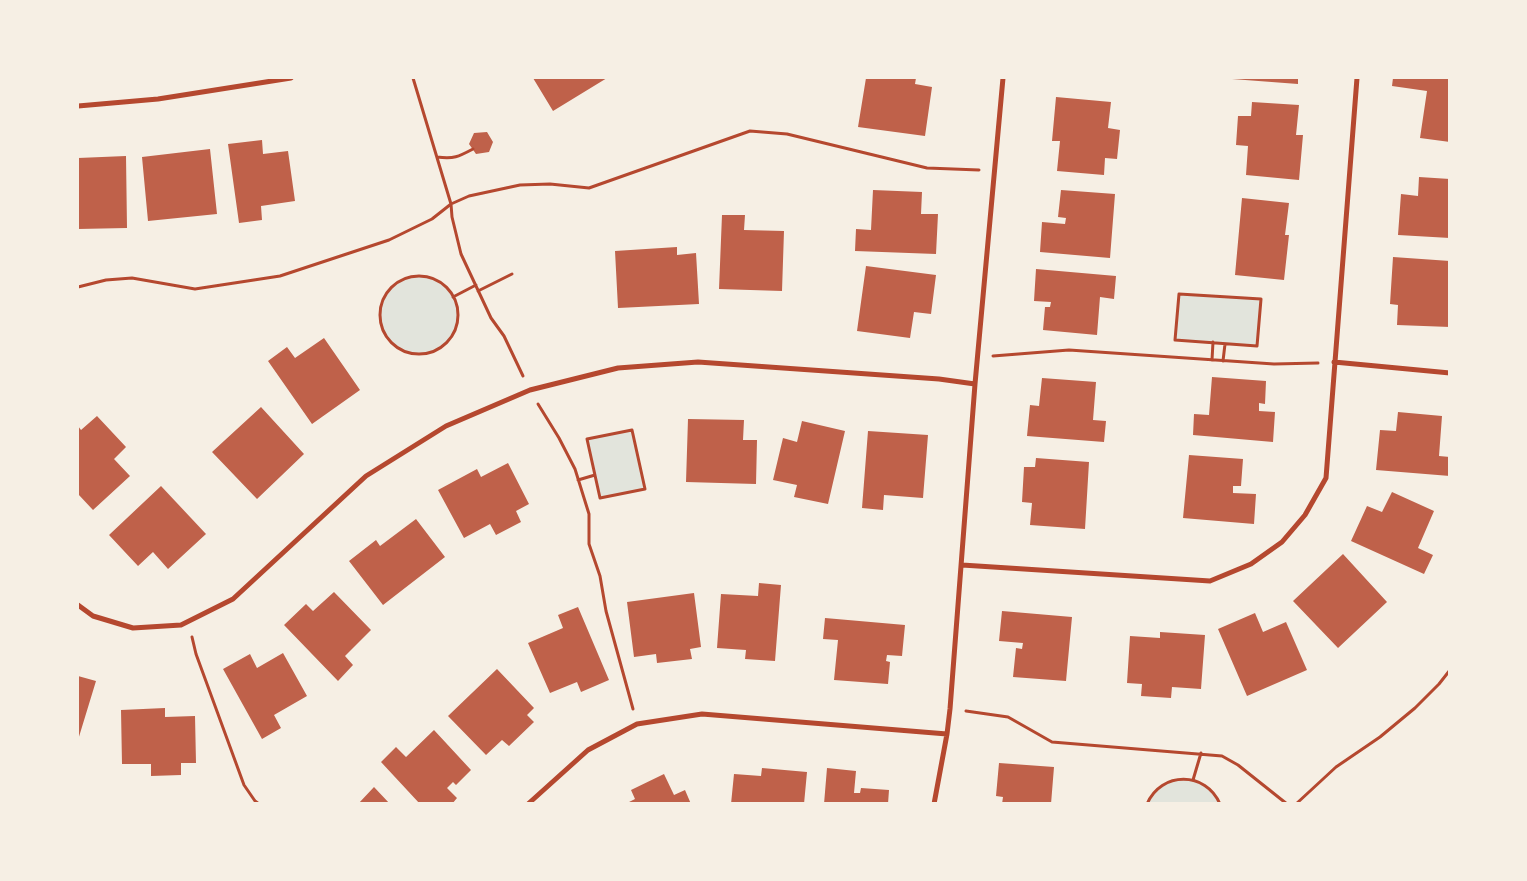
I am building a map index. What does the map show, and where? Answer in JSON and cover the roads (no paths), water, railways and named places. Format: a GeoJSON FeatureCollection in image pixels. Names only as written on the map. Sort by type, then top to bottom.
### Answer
{"type":"FeatureCollection","features":[{"type":"Feature","properties":{"kind":"street"},"geometry":{"type":"LineString","coordinates":[[78,106],[158,99],[291,78]]}},
{"type":"Feature","properties":{"kind":"street"},"geometry":{"type":"LineString","coordinates":[[934,804],[950,709],[975,384],[1004,78]]}},
{"type":"Feature","properties":{"kind":"street"},"geometry":{"type":"LineString","coordinates":[[962,565],[1210,581],[1250,564],[1282,542],[1305,515],[1326,478],[1357,78]]}},
{"type":"Feature","properties":{"kind":"street"},"geometry":{"type":"LineString","coordinates":[[78,605],[93,616],[134,628],[181,625],[188,622],[233,599],[366,476],[446,426],[530,390],[618,368],[698,362],[975,384]]}},
{"type":"Feature","properties":{"kind":"street"},"geometry":{"type":"LineString","coordinates":[[1334,362],[1450,373]]}},
{"type":"Feature","properties":{"kind":"street"},"geometry":{"type":"LineString","coordinates":[[528,804],[588,750],[638,724],[702,714],[947,734]]}}]}
